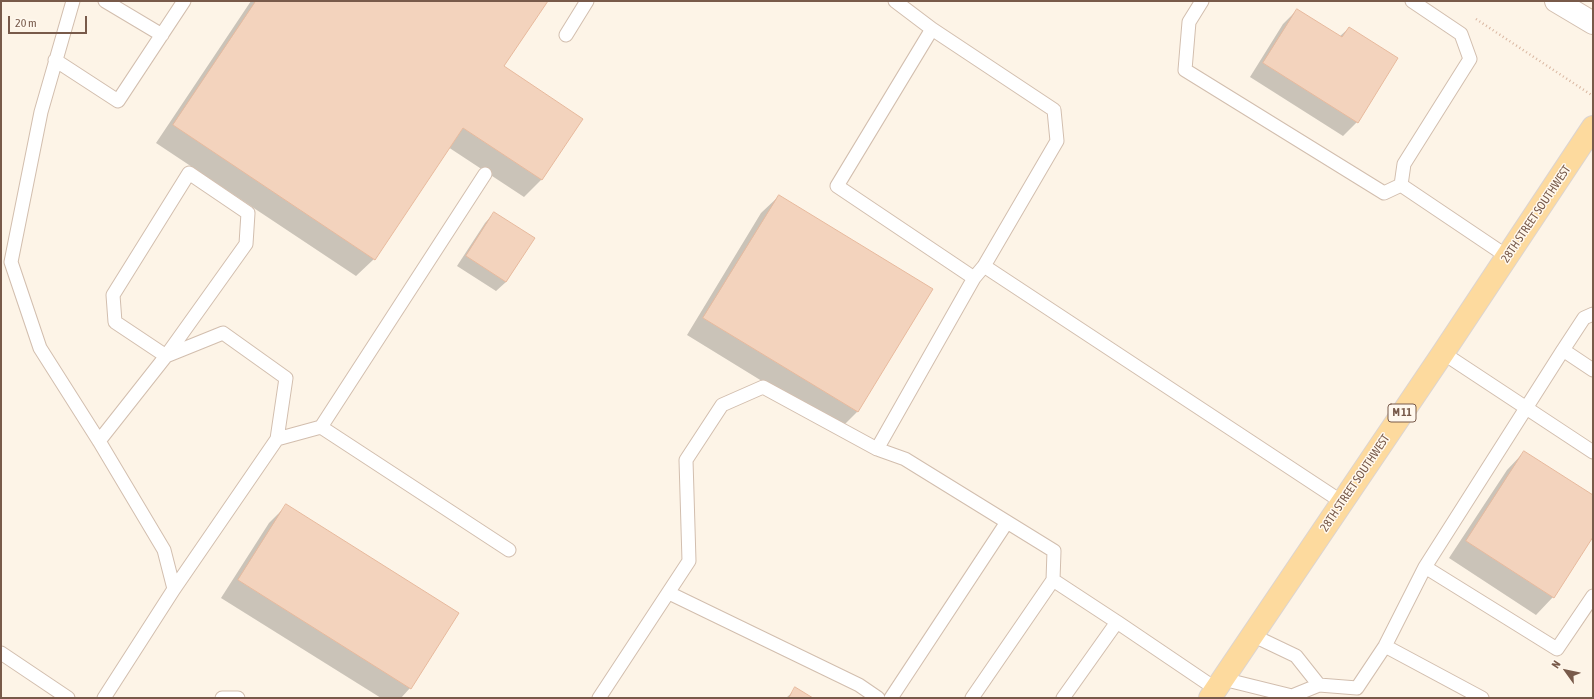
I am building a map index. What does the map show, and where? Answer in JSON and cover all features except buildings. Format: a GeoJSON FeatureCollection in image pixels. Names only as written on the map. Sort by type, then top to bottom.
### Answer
{"type":"FeatureCollection","features":[{"type":"Feature","properties":{"kind":"main road","name":"28TH STREET SOUTHWEST"},"geometry":{"type":"LineString","coordinates":[[1216,689],[1443,353],[1593,127]]}},
{"type":"Feature","properties":{"kind":"street"},"geometry":{"type":"LineString","coordinates":[[1556,1],[1593,23]]}},
{"type":"Feature","properties":{"kind":"lane"},"geometry":{"type":"LineString","coordinates":[[73,1],[41,112],[11,262],[40,348],[99,441],[164,550],[174,589]]}},
{"type":"Feature","properties":{"kind":"lane"},"geometry":{"type":"LineString","coordinates":[[105,1],[162,35]]}},
{"type":"Feature","properties":{"kind":"lane"},"geometry":{"type":"LineString","coordinates":[[55,60],[118,100],[184,1]]}},
{"type":"Feature","properties":{"kind":"lane"},"geometry":{"type":"LineString","coordinates":[[566,35],[587,1]]}},
{"type":"Feature","properties":{"kind":"lane"},"geometry":{"type":"LineString","coordinates":[[877,449],[974,278],[984,266],[1057,141],[1054,110],[932,29],[895,1]]}},
{"type":"Feature","properties":{"kind":"lane"},"geometry":{"type":"LineString","coordinates":[[1202,1],[1189,22],[1185,70],[1384,193],[1401,185]]}},
{"type":"Feature","properties":{"kind":"lane"},"geometry":{"type":"LineString","coordinates":[[1401,185],[1404,164],[1470,59],[1461,34],[1412,1]]}},
{"type":"Feature","properties":{"kind":"lane"},"geometry":{"type":"LineString","coordinates":[[932,29],[836,186],[974,278]]}},
{"type":"Feature","properties":{"kind":"lane"},"geometry":{"type":"LineString","coordinates":[[99,441],[166,356],[246,244],[248,213],[189,174],[113,295],[116,322],[166,356]]}},
{"type":"Feature","properties":{"kind":"lane"},"geometry":{"type":"LineString","coordinates":[[277,439],[321,427],[485,174]]}},
{"type":"Feature","properties":{"kind":"lane"},"geometry":{"type":"LineString","coordinates":[[1401,185],[1508,256]]}},
{"type":"Feature","properties":{"kind":"lane"},"geometry":{"type":"LineString","coordinates":[[984,266],[1342,502]]}},
{"type":"Feature","properties":{"kind":"lane"},"geometry":{"type":"LineString","coordinates":[[1053,580],[1216,689],[1292,696],[1319,685],[1357,688],[1385,646],[1425,567],[1584,318],[1593,314]]}},
{"type":"Feature","properties":{"kind":"lane"},"geometry":{"type":"LineString","coordinates":[[104,698],[174,589],[277,439],[286,378],[222,333],[166,356]]}},
{"type":"Feature","properties":{"kind":"lane"},"geometry":{"type":"LineString","coordinates":[[1563,350],[1593,370]]}},
{"type":"Feature","properties":{"kind":"lane"},"geometry":{"type":"LineString","coordinates":[[1443,353],[1593,452]]}},
{"type":"Feature","properties":{"kind":"lane"},"geometry":{"type":"LineString","coordinates":[[599,698],[690,561],[686,460],[722,405],[763,387],[877,449],[905,459],[1054,551],[1053,580],[972,698]]}},
{"type":"Feature","properties":{"kind":"lane"},"geometry":{"type":"LineString","coordinates":[[321,427],[509,550]]}},
{"type":"Feature","properties":{"kind":"lane"},"geometry":{"type":"LineString","coordinates":[[891,698],[1007,522]]}},
{"type":"Feature","properties":{"kind":"lane"},"geometry":{"type":"LineString","coordinates":[[1425,567],[1557,649],[1593,596]]}},
{"type":"Feature","properties":{"kind":"lane"},"geometry":{"type":"LineString","coordinates":[[669,593],[859,685],[878,698]]}},
{"type":"Feature","properties":{"kind":"lane"},"geometry":{"type":"LineString","coordinates":[[1063,698],[1117,622]]}},
{"type":"Feature","properties":{"kind":"lane"},"geometry":{"type":"LineString","coordinates":[[1252,635],[1296,656],[1319,685]]}},
{"type":"Feature","properties":{"kind":"lane"},"geometry":{"type":"LineString","coordinates":[[1385,646],[1482,698]]}},
{"type":"Feature","properties":{"kind":"lane"},"geometry":{"type":"LineString","coordinates":[[1,653],[68,698]]}},
{"type":"Feature","properties":{"kind":"lane"},"geometry":{"type":"LineString","coordinates":[[222,698],[238,698]]}},
{"type":"Feature","properties":{"kind":"path"},"geometry":{"type":"LineString","coordinates":[[1472,16],[1593,96]]}}]}
